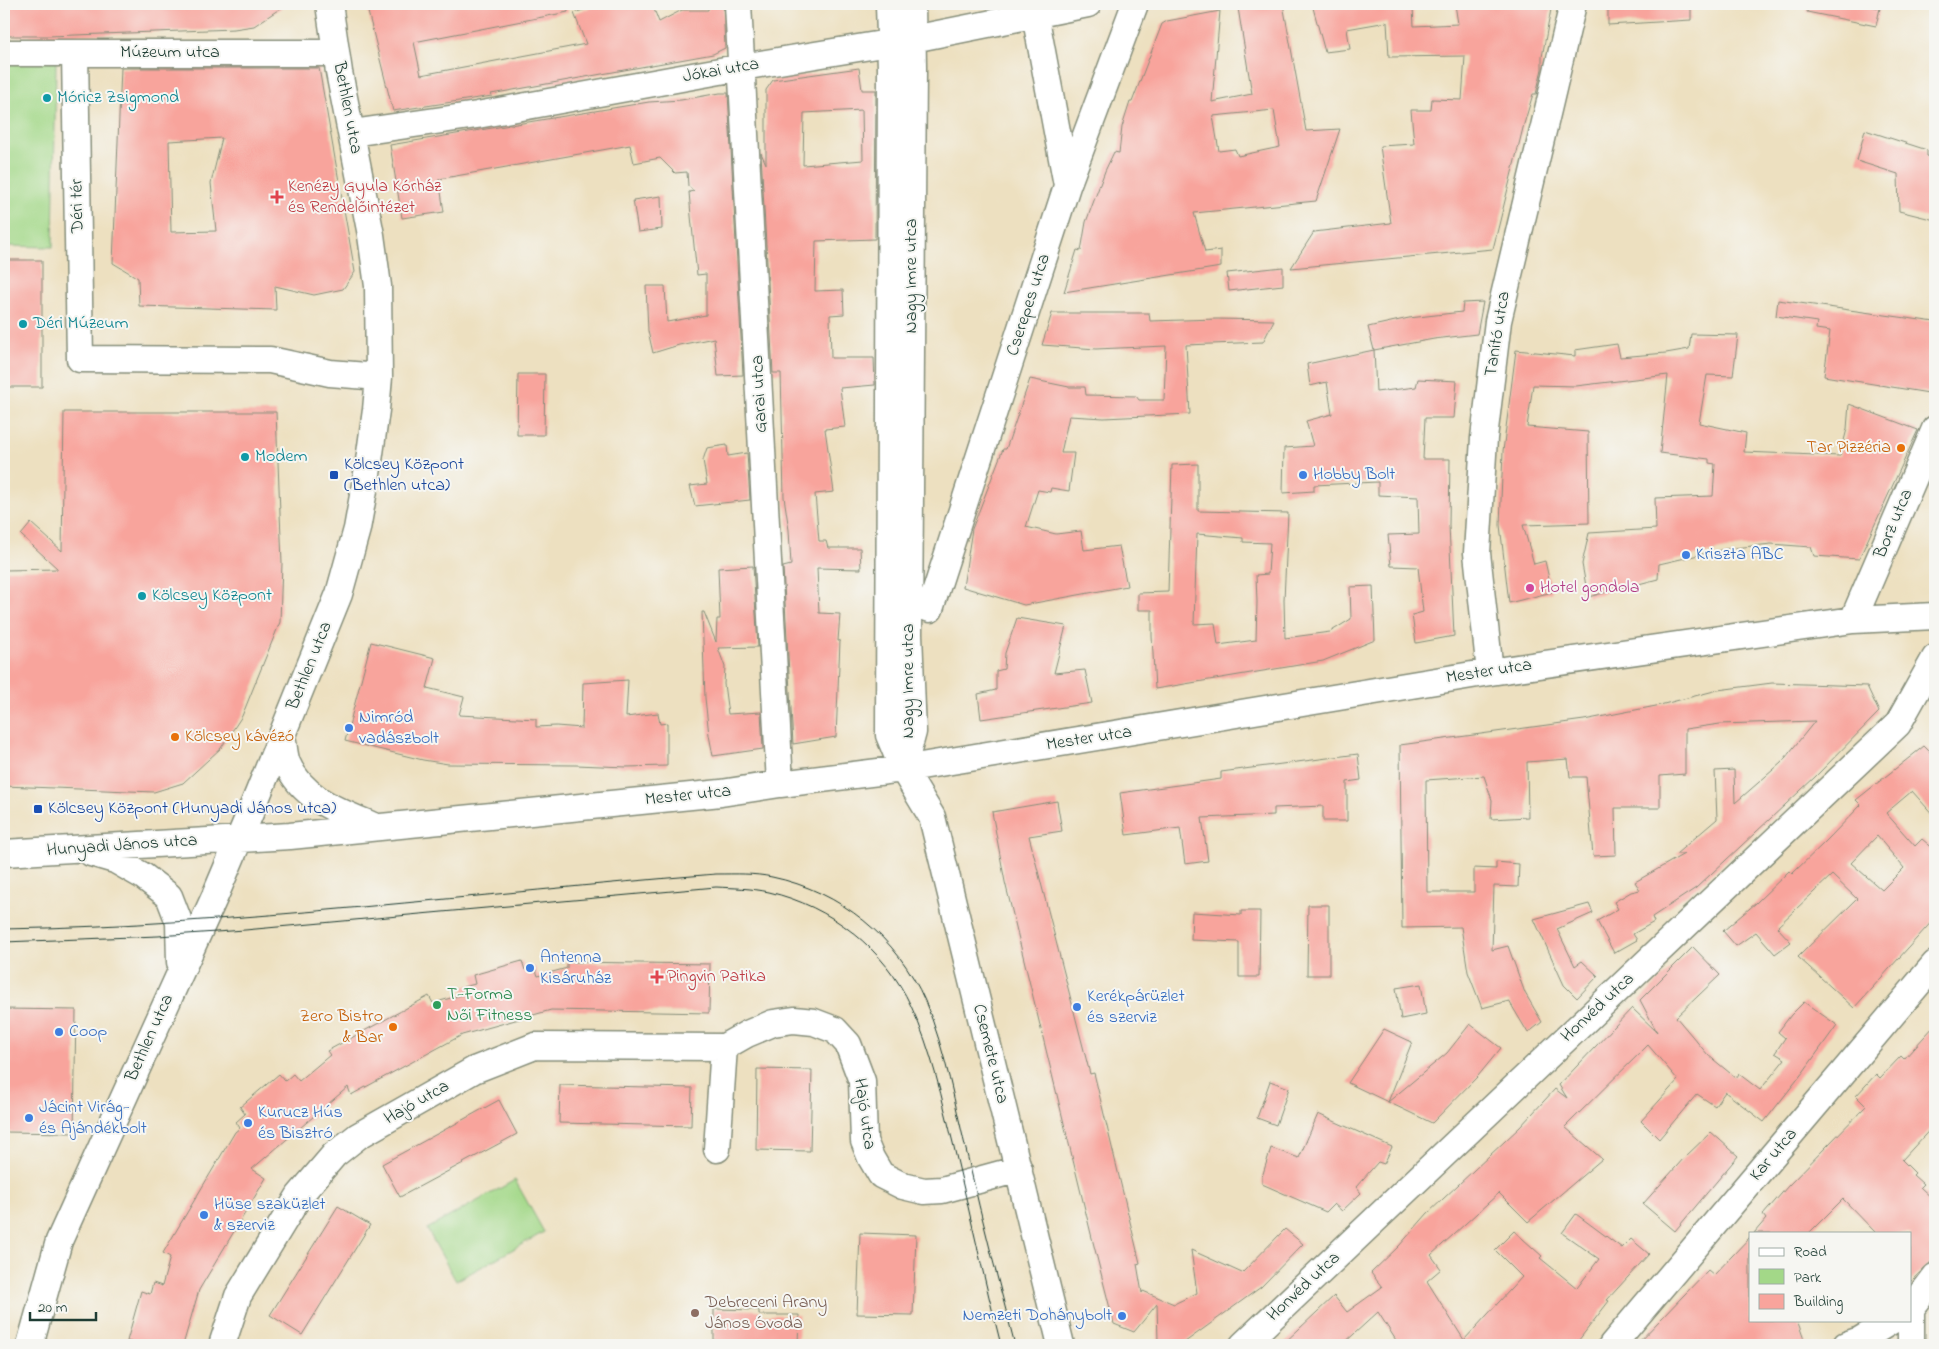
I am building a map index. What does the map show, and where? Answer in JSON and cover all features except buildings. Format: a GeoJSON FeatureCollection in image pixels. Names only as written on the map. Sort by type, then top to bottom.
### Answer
{"type":"FeatureCollection","features":[{"type":"Feature","properties":{"kind":"street","name":"Bethlen utca"},"geometry":{"type":"LineString","coordinates":[[30,1345],[59,1240],[240,838],[339,594],[349,557],[368,468],[379,377],[378,286],[371,236],[336,53],[329,4]]}},
{"type":"Feature","properties":{"kind":"street","name":"Garai utca"},"geometry":{"type":"LineString","coordinates":[[738,4],[780,784]]}},
{"type":"Feature","properties":{"kind":"street","name":"Nagy Imre utca"},"geometry":{"type":"LineString","coordinates":[[889,4],[902,41]]}},
{"type":"Feature","properties":{"kind":"street","name":"Nagy Imre utca"},"geometry":{"type":"LineString","coordinates":[[903,769],[912,732],[909,634],[902,41],[912,4]]}},
{"type":"Feature","properties":{"kind":"street","name":"Jókai utca"},"geometry":{"type":"LineString","coordinates":[[352,133],[477,115],[742,67],[902,41],[1088,4]]}},
{"type":"Feature","properties":{"kind":"street","name":"Cserepes utca"},"geometry":{"type":"LineString","coordinates":[[930,609],[1067,186],[1134,4]]}},
{"type":"Feature","properties":{"kind":"street","name":"Tanító utca"},"geometry":{"type":"LineString","coordinates":[[1490,672],[1477,553],[1484,438],[1498,321],[1573,4]]}},
{"type":"Feature","properties":{"kind":"street"},"geometry":{"type":"LineString","coordinates":[[1035,14],[1067,186]]}},
{"type":"Feature","properties":{"kind":"street","name":"Múzeum utca"},"geometry":{"type":"LineString","coordinates":[[4,53],[336,53]]}},
{"type":"Feature","properties":{"kind":"street","name":"Déri tér"},"geometry":{"type":"LineString","coordinates":[[75,53],[80,359],[270,360],[330,373],[379,377]]}},
{"type":"Feature","properties":{"kind":"street","name":"Borz utca"},"geometry":{"type":"LineString","coordinates":[[1853,620],[1935,428]]}},
{"type":"Feature","properties":{"kind":"street","name":"Mester utca"},"geometry":{"type":"LineString","coordinates":[[240,838],[290,836],[721,793],[903,769],[1490,672],[1853,620],[1935,616]]}},
{"type":"Feature","properties":{"kind":"street","name":"Honvéd utca"},"geometry":{"type":"LineString","coordinates":[[1243,1345],[1898,724],[1935,658]]}},
{"type":"Feature","properties":{"kind":"street"},"geometry":{"type":"LineString","coordinates":[[282,736],[286,761],[294,776],[303,787],[331,808],[376,827]]}},
{"type":"Feature","properties":{"kind":"street","name":"Csemete utca"},"geometry":{"type":"LineString","coordinates":[[903,769],[932,817],[1061,1345]]}},
{"type":"Feature","properties":{"kind":"street","name":"Hunyadi János utca"},"geometry":{"type":"LineString","coordinates":[[4,853],[240,838]]}},
{"type":"Feature","properties":{"kind":"street"},"geometry":{"type":"LineString","coordinates":[[78,849],[115,860],[144,876],[169,896],[179,922],[180,970]]}},
{"type":"Feature","properties":{"kind":"street","name":"Kar utca"},"geometry":{"type":"LineString","coordinates":[[1612,1345],[1935,964]]}},
{"type":"Feature","properties":{"kind":"street","name":"Hajó utca"},"geometry":{"type":"LineString","coordinates":[[222,1345],[238,1296],[299,1196],[334,1155],[358,1136],[474,1070],[536,1046],[724,1047],[747,1034],[773,1023],[794,1020],[814,1022],[835,1030],[848,1044],[862,1080],[864,1141],[871,1158],[881,1174],[902,1186],[924,1191],[942,1190],[1019,1169]]}},
{"type":"Feature","properties":{"kind":"street"},"geometry":{"type":"LineString","coordinates":[[717,1149],[724,1047]]}},
{"type":"Feature","properties":{"kind":"street"},"geometry":{"type":"LineString","coordinates":[[1912,1305],[1935,1277]]}},
{"type":"Feature","properties":{"kind":"street"},"geometry":{"type":"LineString","coordinates":[[1846,1345],[1860,1340],[1890,1322]]}},
{"type":"Feature","properties":{"kind":"street"},"geometry":{"type":"LineString","coordinates":[[1907,1322],[1911,1345]]}},
{"type":"Feature","properties":{"kind":"green space"},"geometry":{"type":"Polygon","coordinates":[[[4,60],[56,61],[53,247],[4,246],[4,60]]]}},
{"type":"Feature","properties":{"kind":"green space"},"geometry":{"type":"Polygon","coordinates":[[[515,1180],[544,1232],[456,1281],[427,1229],[515,1180]]]}},
{"type":"Feature","properties":{"kind":"tram line"},"geometry":{"type":"LineString","coordinates":[[4,929],[93,926],[271,915],[716,874],[772,877],[821,893],[864,921],[883,938],[899,957],[925,1001],[939,1039],[1015,1345]]}},
{"type":"Feature","properties":{"kind":"tram line"},"geometry":{"type":"LineString","coordinates":[[4,942],[158,936],[245,930],[716,887],[769,892],[792,899],[834,919],[871,949],[900,985],[911,1006],[925,1040],[941,1093],[1001,1345]]}},
{"type":"Feature","properties":{"kind":"place","name":"Móricz Zsigmond"},"geometry":{"type":"Point","coordinates":[47,98]}},
{"type":"Feature","properties":{"kind":"place","name":"Kenézy Gyula Kórház és Rendelőintézet"},"geometry":{"type":"Point","coordinates":[277,197]}},
{"type":"Feature","properties":{"kind":"place","name":"Déri Múzeum"},"geometry":{"type":"Point","coordinates":[23,324]}},
{"type":"Feature","properties":{"kind":"place","name":"Tar Pizzéria"},"geometry":{"type":"Point","coordinates":[1901,448]}},
{"type":"Feature","properties":{"kind":"place","name":"Modem"},"geometry":{"type":"Point","coordinates":[245,457]}},
{"type":"Feature","properties":{"kind":"place","name":"Kölcsey Központ (Bethlen utca)"},"geometry":{"type":"Point","coordinates":[334,475]}},
{"type":"Feature","properties":{"kind":"place","name":"Hobby Bolt"},"geometry":{"type":"Point","coordinates":[1303,475]}},
{"type":"Feature","properties":{"kind":"place","name":"Kriszta ABC"},"geometry":{"type":"Point","coordinates":[1686,555]}},
{"type":"Feature","properties":{"kind":"place","name":"Hotel gondola"},"geometry":{"type":"Point","coordinates":[1530,588]}},
{"type":"Feature","properties":{"kind":"place","name":"Kölcsey Központ"},"geometry":{"type":"Point","coordinates":[142,596]}},
{"type":"Feature","properties":{"kind":"place","name":"Nimród vadászbolt"},"geometry":{"type":"Point","coordinates":[349,728]}},
{"type":"Feature","properties":{"kind":"place","name":"Kölcsey kávézó"},"geometry":{"type":"Point","coordinates":[175,737]}},
{"type":"Feature","properties":{"kind":"place","name":"Kölcsey Központ (Hunyadi János utca)"},"geometry":{"type":"Point","coordinates":[38,809]}},
{"type":"Feature","properties":{"kind":"place","name":"Antenna Kisáruház"},"geometry":{"type":"Point","coordinates":[530,968]}},
{"type":"Feature","properties":{"kind":"place","name":"Pingvin Patika"},"geometry":{"type":"Point","coordinates":[657,977]}},
{"type":"Feature","properties":{"kind":"place","name":"T-Forma Női Fitness"},"geometry":{"type":"Point","coordinates":[437,1005]}},
{"type":"Feature","properties":{"kind":"place","name":"Kerékpárüzlet és szerviz"},"geometry":{"type":"Point","coordinates":[1077,1007]}},
{"type":"Feature","properties":{"kind":"place","name":"Zero Bistro & Bar"},"geometry":{"type":"Point","coordinates":[393,1027]}},
{"type":"Feature","properties":{"kind":"place","name":"Coop"},"geometry":{"type":"Point","coordinates":[59,1032]}},
{"type":"Feature","properties":{"kind":"place","name":"Jácint Virág- és Ajándékbolt"},"geometry":{"type":"Point","coordinates":[29,1118]}},
{"type":"Feature","properties":{"kind":"place","name":"Kurucz Hús és Bisztró"},"geometry":{"type":"Point","coordinates":[248,1123]}},
{"type":"Feature","properties":{"kind":"place","name":"Hüse szaküzlet & szerviz"},"geometry":{"type":"Point","coordinates":[204,1215]}},
{"type":"Feature","properties":{"kind":"place","name":"Debreceni Arany János Óvoda"},"geometry":{"type":"Point","coordinates":[695,1313]}},
{"type":"Feature","properties":{"kind":"place","name":"Nemzeti Dohánybolt"},"geometry":{"type":"Point","coordinates":[1122,1316]}}]}
